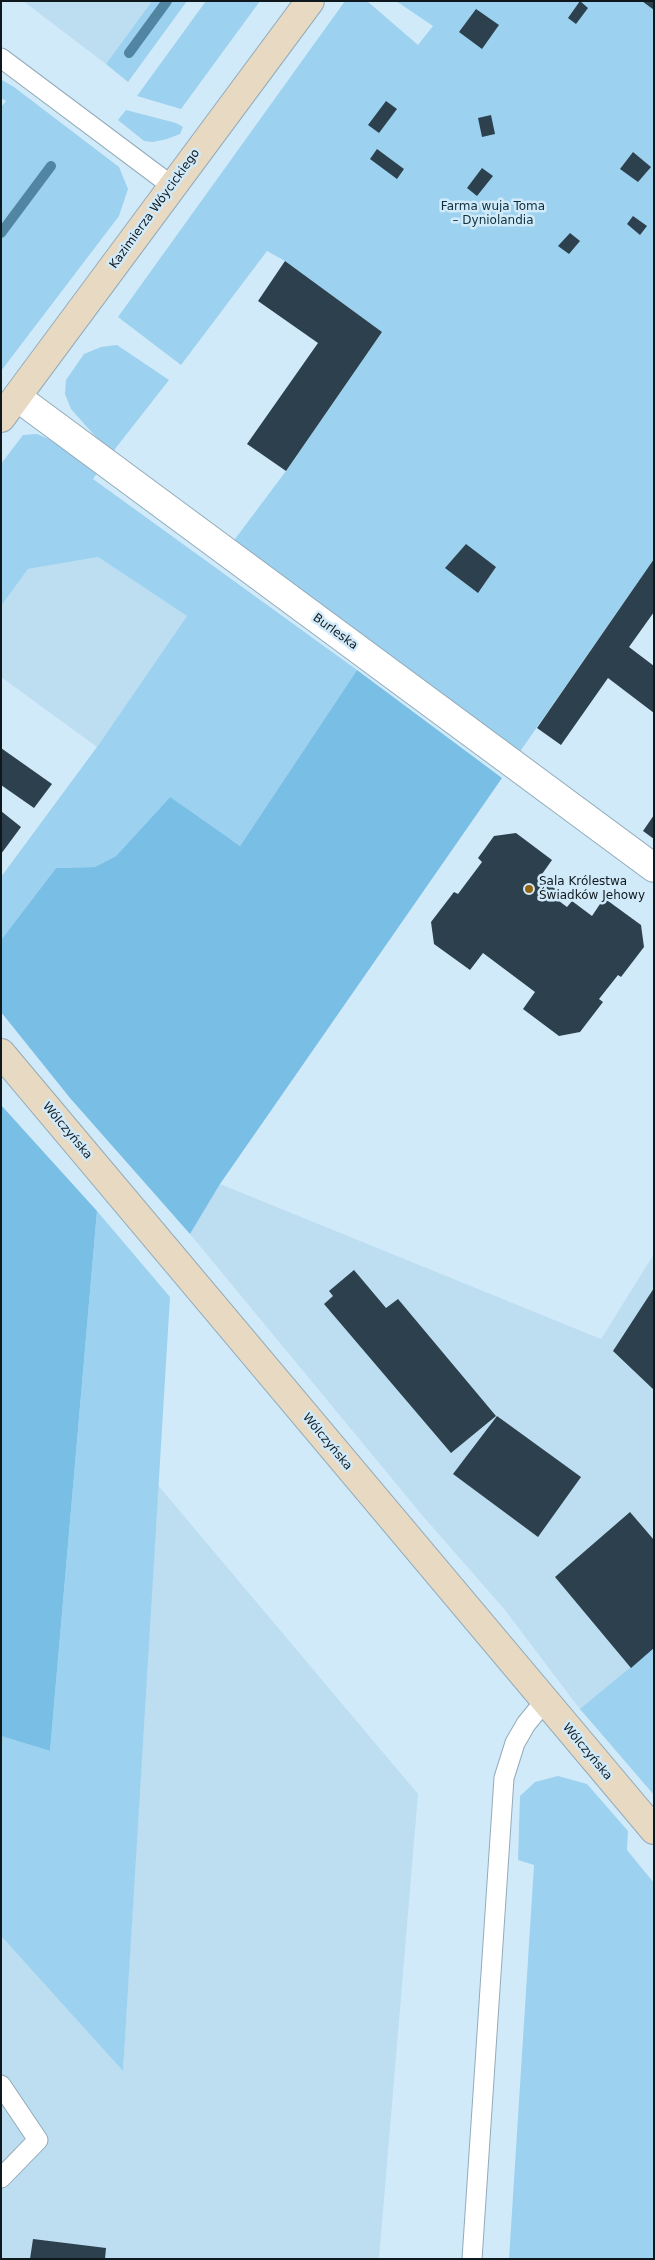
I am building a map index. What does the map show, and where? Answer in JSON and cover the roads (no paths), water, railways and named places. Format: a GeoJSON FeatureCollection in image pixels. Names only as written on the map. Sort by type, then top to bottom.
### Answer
{"type":"FeatureCollection","features":[{"type":"Feature","properties":{"kind":"street","name":"Kazimierza Wóycickiego"},"geometry":{"type":"LineString","coordinates":[[9,408],[310,1]]}},
{"type":"Feature","properties":{"kind":"street","name":"Burleska"},"geometry":{"type":"LineString","coordinates":[[9,408],[654,868]]}},
{"type":"Feature","properties":{"kind":"street","name":"Wólczyńska"},"geometry":{"type":"LineString","coordinates":[[1,1053],[544,1702],[654,1830]]}},
{"type":"Feature","properties":{"kind":"lane"},"geometry":{"type":"LineString","coordinates":[[1,58],[172,186]]}},
{"type":"Feature","properties":{"kind":"lane"},"geometry":{"type":"LineString","coordinates":[[472,2259],[504,1778],[515,1743],[526,1724],[544,1702]]}},
{"type":"Feature","properties":{"kind":"lane"},"geometry":{"type":"LineString","coordinates":[[1,2085],[38,2140],[1,2178]]}},
{"type":"Feature","properties":{"kind":"waterway"},"geometry":{"type":"LineString","coordinates":[[129,53],[167,1]]}},
{"type":"Feature","properties":{"kind":"waterway"},"geometry":{"type":"LineString","coordinates":[[1,233],[51,166]]}},
{"type":"Feature","properties":{"kind":"place","name":"Sala Królestwa Świadków Jehowy"},"geometry":{"type":"Point","coordinates":[529,889]}},
{"type":"Feature","properties":{"kind":"park label","name":"Farma wuja Toma – Dyniolandia"},"geometry":{"type":"Point","coordinates":[493,214]}}]}
